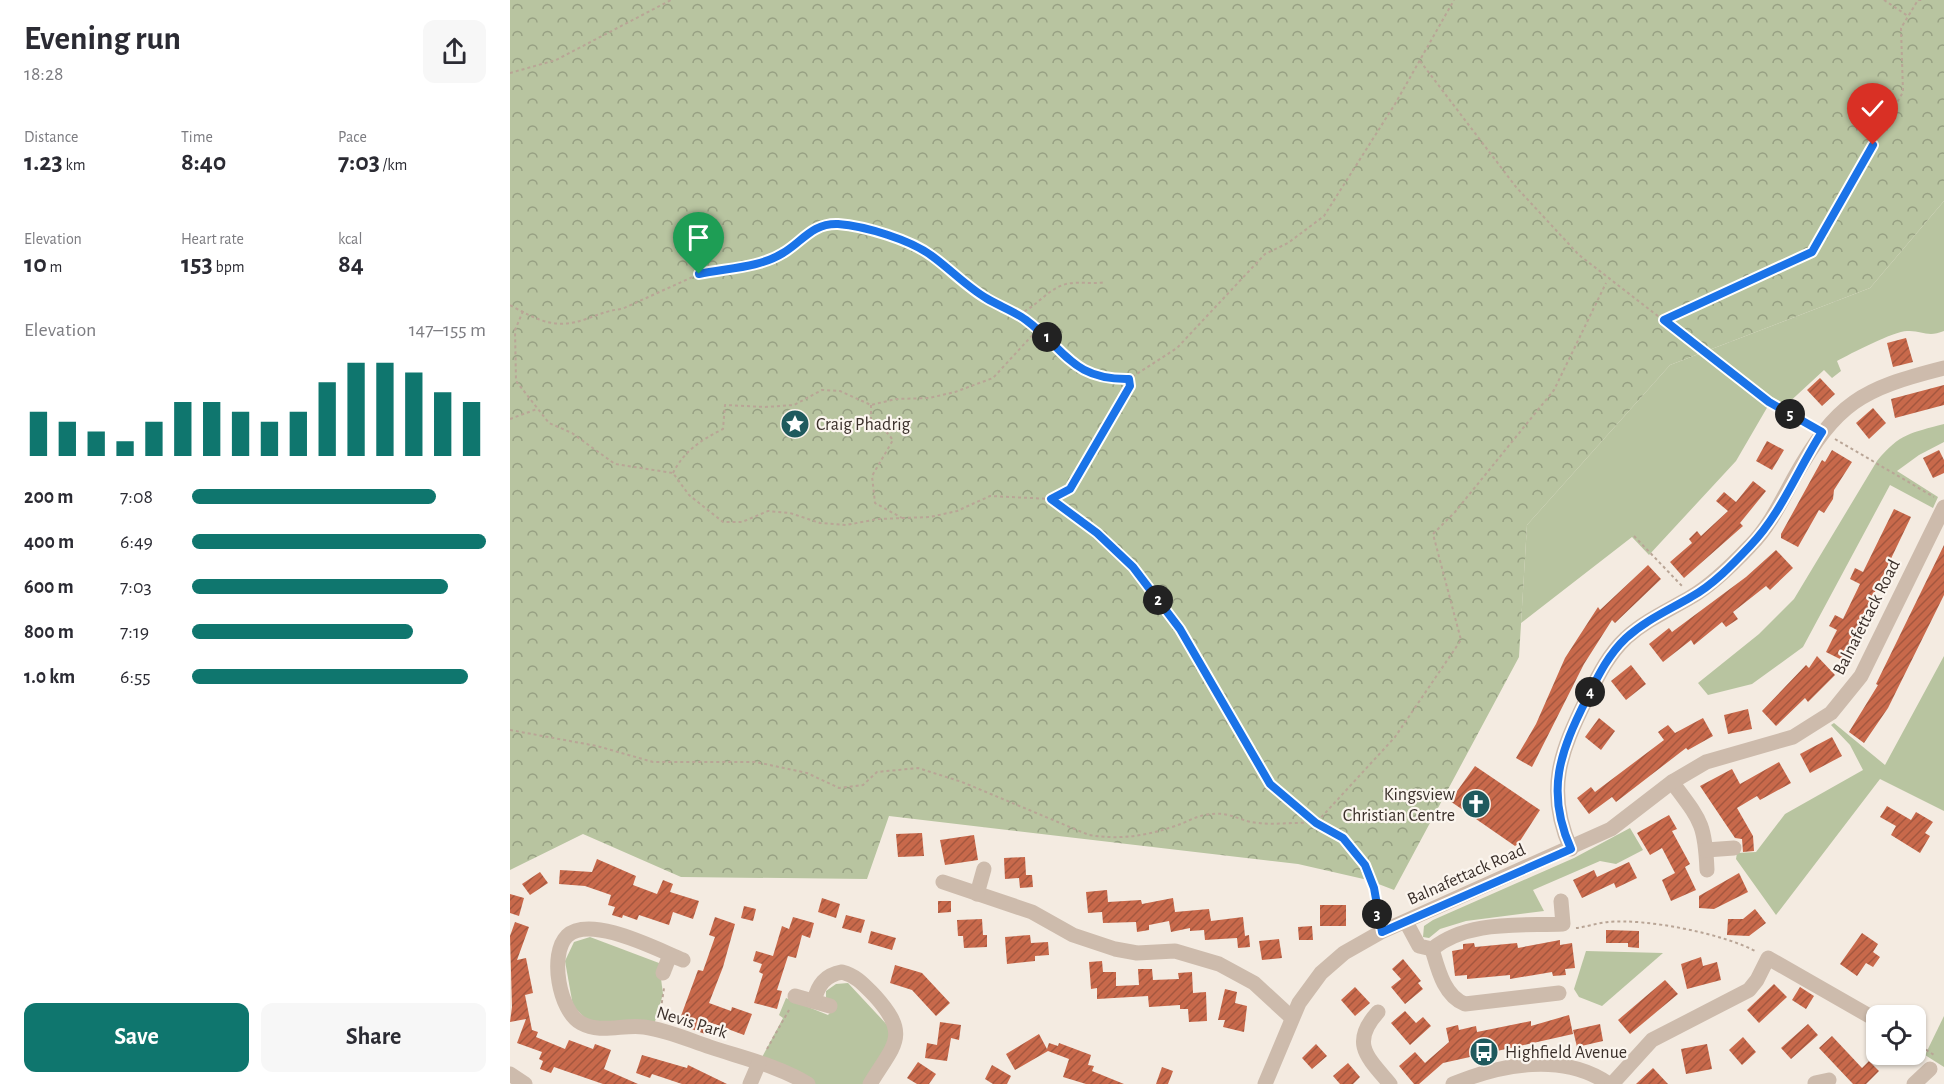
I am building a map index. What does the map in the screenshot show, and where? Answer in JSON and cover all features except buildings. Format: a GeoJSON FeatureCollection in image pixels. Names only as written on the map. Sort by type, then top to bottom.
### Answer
{"type":"FeatureCollection","features":[{"type":"Feature","properties":{"kind":"street"},"geometry":{"type":"LineString","coordinates":[[1571,849],[1559,816],[1557,773],[1563,750],[1578,715],[1610,655],[1625,639],[1660,613],[1692,597],[1763,531],[1822,432],[1855,401],[1875,388],[1944,368]]}},
{"type":"Feature","properties":{"kind":"street","name":"Balnafettack Road"},"geometry":{"type":"LineString","coordinates":[[1264,1084],[1292,1018],[1308,989],[1332,962],[1360,942],[1571,849],[1620,824],[1672,782],[1706,762],[1793,737],[1831,713],[1861,676],[1939,502]]}},
{"type":"Feature","properties":{"kind":"street"},"geometry":{"type":"LineString","coordinates":[[1672,782],[1701,823],[1707,870]]}},
{"type":"Feature","properties":{"kind":"street"},"geometry":{"type":"LineString","coordinates":[[1706,850],[1734,848]]}},
{"type":"Feature","properties":{"kind":"street"},"geometry":{"type":"LineString","coordinates":[[977,894],[984,869]]}},
{"type":"Feature","properties":{"kind":"street"},"geometry":{"type":"LineString","coordinates":[[943,882],[1032,912],[1073,935],[1115,949],[1137,953],[1175,951],[1219,964],[1254,983],[1292,1018]]}},
{"type":"Feature","properties":{"kind":"street"},"geometry":{"type":"LineString","coordinates":[[1432,949],[1446,938],[1475,928],[1563,924],[1561,901]]}},
{"type":"Feature","properties":{"kind":"street"},"geometry":{"type":"LineString","coordinates":[[1406,922],[1419,946],[1432,949]]}},
{"type":"Feature","properties":{"kind":"street","name":"Nevis Park"},"geometry":{"type":"LineString","coordinates":[[663,973],[677,957],[587,927],[568,935],[558,957],[564,1003],[579,1022],[604,1029],[631,1026],[657,1029],[786,1072],[808,1084]]}},
{"type":"Feature","properties":{"kind":"street"},"geometry":{"type":"LineString","coordinates":[[1432,949],[1445,986],[1456,1001],[1465,1004],[1559,993]]}},
{"type":"Feature","properties":{"kind":"street"},"geometry":{"type":"LineString","coordinates":[[1453,1084],[1486,1072],[1547,1063],[1570,1066],[1610,1084],[1652,1040],[1749,990],[1757,980],[1767,958],[1866,1014]]}},
{"type":"Feature","properties":{"kind":"street"},"geometry":{"type":"LineString","coordinates":[[814,1001],[824,979],[842,972],[860,980],[889,1012],[897,1032],[895,1042],[870,1084]]}},
{"type":"Feature","properties":{"kind":"street"},"geometry":{"type":"LineString","coordinates":[[795,996],[830,1006]]}},
{"type":"Feature","properties":{"kind":"street"},"geometry":{"type":"LineString","coordinates":[[1378,1012],[1364,1030],[1362,1040],[1365,1051],[1390,1084]]}},
{"type":"Feature","properties":{"kind":"street"},"geometry":{"type":"LineString","coordinates":[[750,1084],[759,1063]]}},
{"type":"Feature","properties":{"kind":"street"},"geometry":{"type":"LineString","coordinates":[[510,1074],[525,1084]]}},
{"type":"Feature","properties":{"kind":"path"},"geometry":{"type":"LineString","coordinates":[[510,73],[566,56],[671,0]]}},
{"type":"Feature","properties":{"kind":"path"},"geometry":{"type":"LineString","coordinates":[[510,305],[548,324],[579,321],[610,310],[622,309],[699,274],[772,260],[790,249],[814,229],[837,224],[868,230],[915,246],[931,255],[985,298],[1018,314],[1038,329],[1086,374],[1129,379],[1177,348],[1265,254],[1288,243],[1324,216],[1420,61],[1454,0]]}},
{"type":"Feature","properties":{"kind":"path"},"geometry":{"type":"LineString","coordinates":[[1884,0],[1908,16]]}},
{"type":"Feature","properties":{"kind":"path"},"geometry":{"type":"LineString","coordinates":[[1664,320],[1812,252],[1903,92],[1901,28],[1918,0],[1923,0]]}},
{"type":"Feature","properties":{"kind":"path"},"geometry":{"type":"LineString","coordinates":[[1420,61],[1516,187],[1579,255],[1769,402],[1939,502]]}},
{"type":"Feature","properties":{"kind":"path"},"geometry":{"type":"LineString","coordinates":[[1018,314],[1031,308],[1060,286],[1077,282],[1096,284],[1105,282]]}},
{"type":"Feature","properties":{"kind":"path"},"geometry":{"type":"LineString","coordinates":[[510,730],[597,746],[653,762],[756,762],[807,773],[839,788],[863,785],[877,772],[918,768],[962,782],[1089,836],[1104,838],[1134,837],[1176,826],[1202,815],[1219,813],[1235,815],[1257,823],[1316,823],[1395,737],[1461,640],[1433,534],[1455,512],[1554,390],[1606,283]]}},
{"type":"Feature","properties":{"kind":"path"},"geometry":{"type":"LineString","coordinates":[[523,311],[514,330],[516,381],[549,423],[572,433],[615,464],[673,473],[689,495],[707,512],[723,522],[742,522],[768,511],[790,513],[820,523],[846,525],[902,518],[930,518],[957,511],[990,496],[1051,499],[1070,489],[1130,386],[1129,379]]}},
{"type":"Feature","properties":{"kind":"path"},"geometry":{"type":"LineString","coordinates":[[673,473],[680,459],[698,441],[723,429],[725,405],[765,407],[794,405],[822,390],[840,391],[871,405],[896,399],[929,398],[955,392],[993,378],[1038,329]]}},
{"type":"Feature","properties":{"kind":"path"},"geometry":{"type":"LineString","coordinates":[[871,405],[871,423],[884,429],[893,440],[872,476],[875,503],[902,518]]}},
{"type":"Feature","properties":{"kind":"path"},"geometry":{"type":"LineString","coordinates":[[510,419],[537,409]]}},
{"type":"Feature","properties":{"kind":"path"},"geometry":{"type":"LineString","coordinates":[[1051,499],[1097,533],[1133,567],[1180,629],[1270,784],[1316,823],[1343,838],[1365,865],[1374,888],[1382,932]]}},
{"type":"Feature","properties":{"kind":"path"},"geometry":{"type":"LineString","coordinates":[[1634,536],[1692,597]]}},
{"type":"Feature","properties":{"kind":"path"},"geometry":{"type":"LineString","coordinates":[[1563,924],[1577,928],[1609,922],[1687,930],[1731,940],[1767,958]]}},
{"type":"Feature","properties":{"kind":"path"},"geometry":{"type":"LineString","coordinates":[[657,1029],[665,994],[663,973]]}},
{"type":"Feature","properties":{"kind":"path"},"geometry":{"type":"LineString","coordinates":[[759,1063],[795,996]]}},
{"type":"Feature","properties":{"kind":"green space"},"geometry":{"type":"Polygon","coordinates":[[[510,0],[1944,0],[1944,201],[1870,288],[1670,365],[1527,525],[1519,657],[1394,890],[1368,880],[1298,864],[889,816],[867,879],[681,877],[583,834],[510,870],[510,0]]]}},
{"type":"Feature","properties":{"kind":"green space"},"geometry":{"type":"Polygon","coordinates":[[[1944,201],[1944,331],[1929,334],[1901,332],[1872,343],[1837,361],[1841,371],[1832,378],[1824,370],[1784,407],[1816,424],[1811,430],[1768,406],[1736,461],[1649,555],[1632,537],[1521,623],[1527,525],[1670,365],[1870,288],[1944,201]]]}},
{"type":"Feature","properties":{"kind":"green space"},"geometry":{"type":"Polygon","coordinates":[[[1944,424],[1944,442],[1919,455],[1897,471],[1938,497],[1933,508],[1890,485],[1803,647],[1752,684],[1708,695],[1698,683],[1759,634],[1794,599],[1877,461],[1907,435],[1944,424]]]}},
{"type":"Feature","properties":{"kind":"green space"},"geometry":{"type":"Polygon","coordinates":[[[1944,656],[1944,811],[1880,779],[1776,915],[1736,859],[1737,853],[1756,852],[1785,814],[1863,770],[1850,745],[1831,725],[1834,723],[1885,765],[1944,656]]]}},
{"type":"Feature","properties":{"kind":"green space"},"geometry":{"type":"Polygon","coordinates":[[[1630,828],[1643,850],[1616,864],[1600,861],[1533,890],[1544,911],[1466,921],[1440,929],[1429,938],[1423,937],[1424,926],[1433,920],[1574,858],[1630,828]]]}},
{"type":"Feature","properties":{"kind":"green space"},"geometry":{"type":"Polygon","coordinates":[[[590,937],[659,963],[663,994],[654,1025],[590,1023],[573,1006],[565,961],[574,942],[590,937]]]}},
{"type":"Feature","properties":{"kind":"green space"},"geometry":{"type":"Polygon","coordinates":[[[1586,951],[1663,953],[1602,1006],[1579,997],[1574,989],[1586,951]]]}},
{"type":"Feature","properties":{"kind":"green space"},"geometry":{"type":"Polygon","coordinates":[[[848,983],[890,1028],[890,1040],[863,1084],[814,1084],[760,1061],[783,1018],[779,1015],[786,998],[828,1015],[835,1007],[826,998],[826,991],[836,984],[848,983]]]}},
{"type":"Feature","properties":{"kind":"green space"},"geometry":{"type":"Polygon","coordinates":[[[1944,1016],[1944,1067],[1926,1056],[1944,1016]]]}},
{"type":"Feature","properties":{"kind":"place","name":"Craig Phadrig"},"geometry":{"type":"Point","coordinates":[795,424]}},
{"type":"Feature","properties":{"kind":"place","name":"Kingsview Christian Centre"},"geometry":{"type":"Point","coordinates":[1476,804]}},
{"type":"Feature","properties":{"kind":"place","name":"Highfield Avenue"},"geometry":{"type":"Point","coordinates":[1484,1052]}},
{"type":"Feature","properties":{"kind":"route"},"geometry":{"type":"LineString","coordinates":[[699,274],[772,260],[790,249],[805,235],[824,225],[837,224],[868,230],[898,239],[931,255],[985,298],[1027,320],[1086,374],[1129,379],[1130,386],[1070,489],[1051,499],[1097,533],[1133,567],[1180,629],[1232,714],[1270,784],[1316,823],[1343,838],[1365,865],[1374,888],[1382,932],[1571,849],[1559,816],[1557,773],[1563,750],[1578,715],[1610,655],[1642,625],[1703,589],[1749,547],[1775,513],[1822,432],[1769,402],[1664,320],[1812,252],[1873,145]]}}]}
